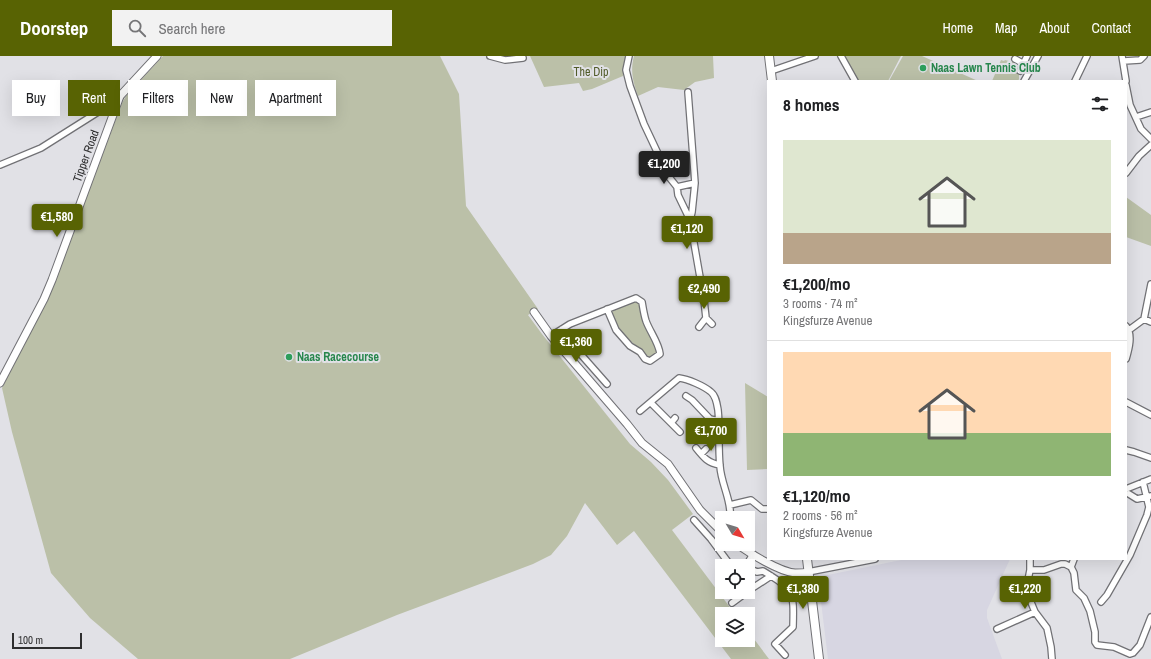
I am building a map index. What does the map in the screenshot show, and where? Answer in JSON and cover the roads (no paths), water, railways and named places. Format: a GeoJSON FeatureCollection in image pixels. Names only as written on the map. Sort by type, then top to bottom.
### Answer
{"type":"FeatureCollection","features":[{"type":"Feature","properties":{"kind":"main road"},"geometry":{"type":"LineString","coordinates":[[769,56],[772,80]]}},
{"type":"Feature","properties":{"kind":"main road"},"geometry":{"type":"LineString","coordinates":[[807,560],[819,659]]}},
{"type":"Feature","properties":{"kind":"street","name":"Tipper Road"},"geometry":{"type":"LineString","coordinates":[[120,96],[157,56]]}},
{"type":"Feature","properties":{"kind":"street"},"geometry":{"type":"LineString","coordinates":[[490,56],[505,60],[523,58]]}},
{"type":"Feature","properties":{"kind":"street"},"geometry":{"type":"LineString","coordinates":[[629,56],[626,70],[630,86],[644,124],[669,177],[677,187],[678,195],[690,220],[706,318],[712,324]]}},
{"type":"Feature","properties":{"kind":"street"},"geometry":{"type":"LineString","coordinates":[[771,71],[815,56]]}},
{"type":"Feature","properties":{"kind":"street"},"geometry":{"type":"LineString","coordinates":[[841,56],[854,80]]}},
{"type":"Feature","properties":{"kind":"street"},"geometry":{"type":"LineString","coordinates":[[1020,71],[1027,56]]}},
{"type":"Feature","properties":{"kind":"street"},"geometry":{"type":"LineString","coordinates":[[1025,80],[1038,56]]}},
{"type":"Feature","properties":{"kind":"street"},"geometry":{"type":"LineString","coordinates":[[1076,80],[1087,56]]}},
{"type":"Feature","properties":{"kind":"street"},"geometry":{"type":"LineString","coordinates":[[1126,80],[1123,59],[1140,60],[1144,56]]}},
{"type":"Feature","properties":{"kind":"street"},"geometry":{"type":"LineString","coordinates":[[1015,59],[1024,64]]}},
{"type":"Feature","properties":{"kind":"street"},"geometry":{"type":"LineString","coordinates":[[688,92],[695,183],[690,220]]}},
{"type":"Feature","properties":{"kind":"street"},"geometry":{"type":"LineString","coordinates":[[1127,94],[1130,105],[1141,129],[1151,138]]}},
{"type":"Feature","properties":{"kind":"street"},"geometry":{"type":"LineString","coordinates":[[1136,117],[1151,112]]}},
{"type":"Feature","properties":{"kind":"street"},"geometry":{"type":"LineString","coordinates":[[0,165],[41,148],[93,116]]}},
{"type":"Feature","properties":{"kind":"street","name":"Tipper Road"},"geometry":{"type":"LineString","coordinates":[[0,383],[44,299],[113,116]]}},
{"type":"Feature","properties":{"kind":"street"},"geometry":{"type":"LineString","coordinates":[[1127,171],[1139,156],[1151,145]]}},
{"type":"Feature","properties":{"kind":"street"},"geometry":{"type":"LineString","coordinates":[[677,187],[695,183]]}},
{"type":"Feature","properties":{"kind":"street"},"geometry":{"type":"LineString","coordinates":[[1127,354],[1130,338],[1128,328],[1144,319],[1151,284]]}},
{"type":"Feature","properties":{"kind":"street"},"geometry":{"type":"LineString","coordinates":[[551,336],[570,324],[607,309],[636,298],[640,299],[642,302],[646,320],[653,338],[659,347],[660,354],[650,361],[645,359],[640,352],[630,346],[616,330],[607,309]]}},
{"type":"Feature","properties":{"kind":"street"},"geometry":{"type":"LineString","coordinates":[[534,312],[551,336],[642,443],[668,464],[700,510],[715,524]]}},
{"type":"Feature","properties":{"kind":"street"},"geometry":{"type":"LineString","coordinates":[[699,326],[706,318]]}},
{"type":"Feature","properties":{"kind":"street"},"geometry":{"type":"LineString","coordinates":[[1144,319],[1151,322]]}},
{"type":"Feature","properties":{"kind":"street"},"geometry":{"type":"LineString","coordinates":[[562,329],[569,341],[607,384]]}},
{"type":"Feature","properties":{"kind":"street"},"geometry":{"type":"LineString","coordinates":[[640,411],[679,378],[687,379],[711,392],[716,401],[719,421],[722,481],[730,505],[730,511]]}},
{"type":"Feature","properties":{"kind":"street"},"geometry":{"type":"LineString","coordinates":[[686,396],[694,398],[710,419],[719,421]]}},
{"type":"Feature","properties":{"kind":"street"},"geometry":{"type":"LineString","coordinates":[[650,403],[673,420],[680,432]]}},
{"type":"Feature","properties":{"kind":"street"},"geometry":{"type":"LineString","coordinates":[[1127,403],[1151,415]]}},
{"type":"Feature","properties":{"kind":"street"},"geometry":{"type":"LineString","coordinates":[[696,448],[706,460],[712,464],[720,465]]}},
{"type":"Feature","properties":{"kind":"street"},"geometry":{"type":"LineString","coordinates":[[701,454],[706,449]]}},
{"type":"Feature","properties":{"kind":"street"},"geometry":{"type":"LineString","coordinates":[[1127,450],[1151,458]]}},
{"type":"Feature","properties":{"kind":"street"},"geometry":{"type":"LineString","coordinates":[[1149,496],[1137,499],[1128,492],[1143,482],[1151,479]]}},
{"type":"Feature","properties":{"kind":"street"},"geometry":{"type":"LineString","coordinates":[[1101,602],[1107,595],[1130,555],[1143,527],[1149,507],[1149,496],[1143,482]]}},
{"type":"Feature","properties":{"kind":"street"},"geometry":{"type":"LineString","coordinates":[[730,505],[751,500],[762,509],[767,509]]}},
{"type":"Feature","properties":{"kind":"street"},"geometry":{"type":"LineString","coordinates":[[695,524],[711,538],[726,559]]}},
{"type":"Feature","properties":{"kind":"street"},"geometry":{"type":"LineString","coordinates":[[748,551],[784,570],[794,573],[808,572],[870,560]]}},
{"type":"Feature","properties":{"kind":"street"},"geometry":{"type":"LineString","coordinates":[[750,559],[753,554]]}},
{"type":"Feature","properties":{"kind":"street"},"geometry":{"type":"LineString","coordinates":[[1030,560],[1030,570],[1026,590],[1035,612],[1047,628],[1052,659]]}},
{"type":"Feature","properties":{"kind":"street"},"geometry":{"type":"LineString","coordinates":[[1071,567],[1074,560]]}},
{"type":"Feature","properties":{"kind":"street"},"geometry":{"type":"LineString","coordinates":[[1030,570],[1044,570],[1061,564],[1071,567],[1074,572],[1076,590],[1084,598],[1090,611],[1095,632],[1095,642],[1097,645],[1114,647],[1130,654],[1133,653],[1140,645],[1151,617]]}},
{"type":"Feature","properties":{"kind":"street"},"geometry":{"type":"LineString","coordinates":[[755,571],[763,571],[784,584],[791,593],[793,606],[793,627],[775,644],[785,655]]}},
{"type":"Feature","properties":{"kind":"street"},"geometry":{"type":"LineString","coordinates":[[755,586],[771,576]]}},
{"type":"Feature","properties":{"kind":"street"},"geometry":{"type":"LineString","coordinates":[[732,603],[737,599]]}},
{"type":"Feature","properties":{"kind":"street"},"geometry":{"type":"LineString","coordinates":[[997,629],[1035,612]]}},
{"type":"Feature","properties":{"kind":"place","name":"Naas Lawn Tennis Club"},"geometry":{"type":"Point","coordinates":[923,68]}},
{"type":"Feature","properties":{"kind":"place","name":"Naas Racecourse"},"geometry":{"type":"Point","coordinates":[289,357]}},
{"type":"Feature","properties":{"kind":"park label","name":"The Dip"},"geometry":{"type":"Point","coordinates":[591,72]}}]}
